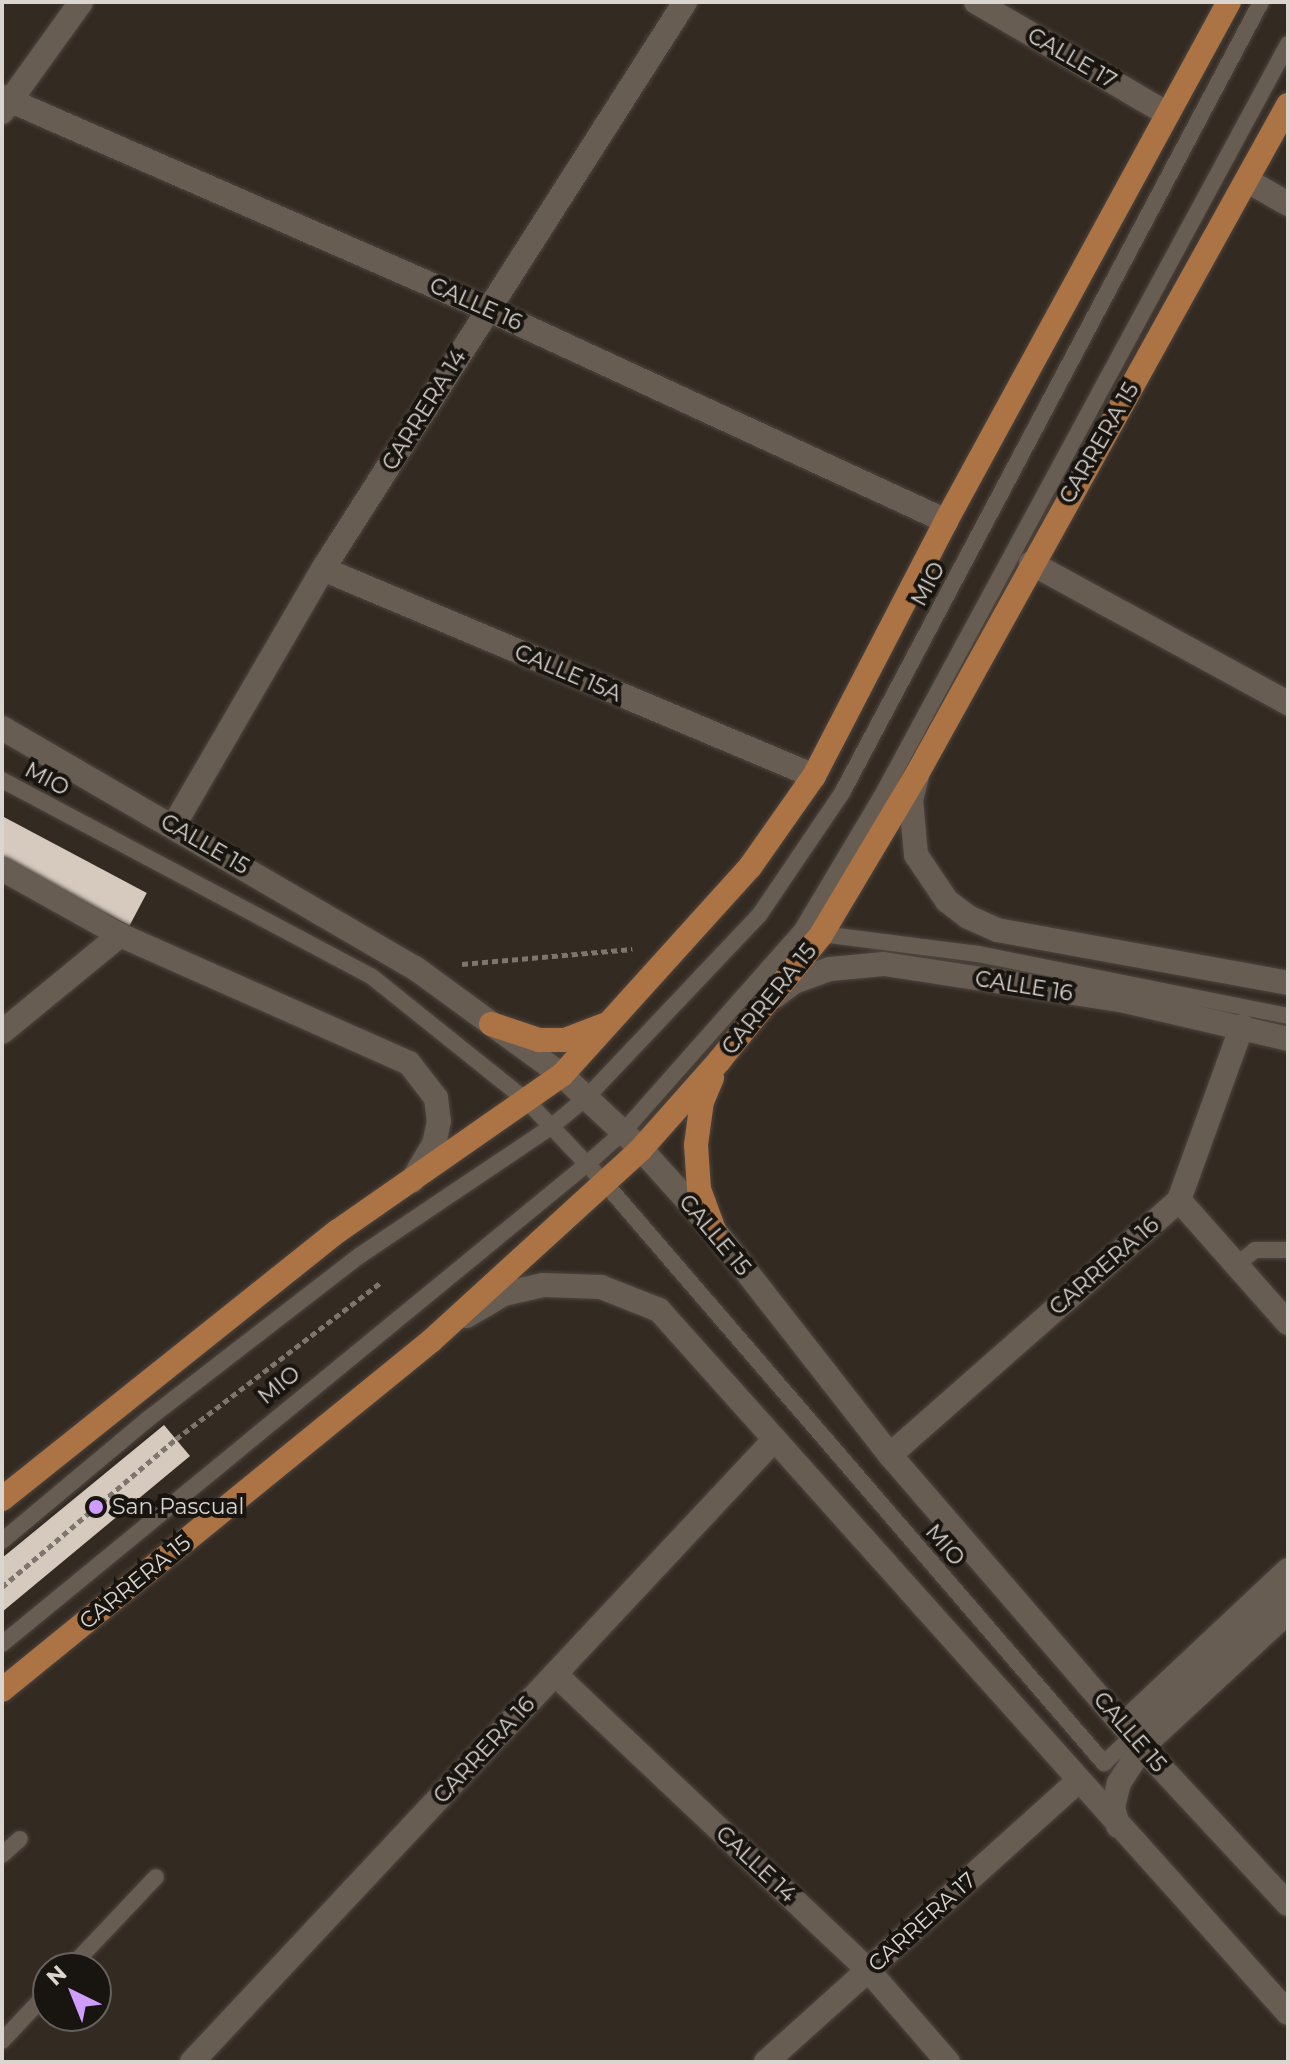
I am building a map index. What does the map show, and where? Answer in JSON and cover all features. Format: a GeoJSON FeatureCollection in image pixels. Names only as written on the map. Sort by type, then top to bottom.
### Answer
{"type":"FeatureCollection","features":[{"type":"Feature","properties":{"kind":"main road"},"geometry":{"type":"LineString","coordinates":[[2,1499],[338,1231],[409,1185],[562,1075],[750,867],[814,776],[946,521],[1229,2]]}},
{"type":"Feature","properties":{"kind":"main road","name":"CARRERA 15"},"geometry":{"type":"LineString","coordinates":[[2,1690],[447,1327],[595,1173],[641,1149],[719,1061],[765,1003],[917,774],[1031,563],[1288,105]]}},
{"type":"Feature","properties":{"kind":"main road"},"geometry":{"type":"LineString","coordinates":[[491,1024],[527,1037],[565,1040],[610,1023]]}},
{"type":"Feature","properties":{"kind":"main road"},"geometry":{"type":"LineString","coordinates":[[714,1230],[699,1189],[696,1145],[702,1101],[719,1061]]}},
{"type":"Feature","properties":{"kind":"street"},"geometry":{"type":"LineString","coordinates":[[5,103],[81,2]]}},
{"type":"Feature","properties":{"kind":"street","name":"CARRERA 14"},"geometry":{"type":"LineString","coordinates":[[174,825],[323,569],[685,2]]}},
{"type":"Feature","properties":{"kind":"street","name":"CALLE 17"},"geometry":{"type":"LineString","coordinates":[[976,2],[1168,114]]}},
{"type":"Feature","properties":{"kind":"street","name":"CALLE 16"},"geometry":{"type":"LineString","coordinates":[[5,103],[487,309],[946,521]]}},
{"type":"Feature","properties":{"kind":"street"},"geometry":{"type":"LineString","coordinates":[[1248,181],[1288,204]]}},
{"type":"Feature","properties":{"kind":"street"},"geometry":{"type":"LineString","coordinates":[[1031,563],[1288,703]]}},
{"type":"Feature","properties":{"kind":"street","name":"CALLE 15A"},"geometry":{"type":"LineString","coordinates":[[323,569],[814,776]]}},
{"type":"Feature","properties":{"kind":"street","name":"CALLE 15"},"geometry":{"type":"LineString","coordinates":[[2,728],[174,825],[415,968],[562,1075],[587,1097],[641,1149],[714,1230],[890,1455],[1132,1736],[1288,1904]]}},
{"type":"Feature","properties":{"kind":"street"},"geometry":{"type":"LineString","coordinates":[[917,774],[911,800],[916,855],[947,901],[968,917],[997,930],[1288,983]]}},
{"type":"Feature","properties":{"kind":"street"},"geometry":{"type":"LineString","coordinates":[[2,869],[120,935],[409,1063],[436,1098],[439,1121],[434,1144],[409,1185]]}},
{"type":"Feature","properties":{"kind":"street"},"geometry":{"type":"LineString","coordinates":[[2,1032],[120,935]]}},
{"type":"Feature","properties":{"kind":"street","name":"CALLE 16"},"geometry":{"type":"LineString","coordinates":[[765,1003],[794,982],[830,969],[884,964],[1125,1001],[1288,1039]]}},
{"type":"Feature","properties":{"kind":"street","name":"CARRERA 16"},"geometry":{"type":"LineString","coordinates":[[890,1455],[1179,1200],[1242,1026]]}},
{"type":"Feature","properties":{"kind":"street"},"geometry":{"type":"LineString","coordinates":[[1179,1200],[1288,1323]]}},
{"type":"Feature","properties":{"kind":"street"},"geometry":{"type":"LineString","coordinates":[[447,1327],[504,1294],[543,1285],[591,1286],[634,1297],[659,1310],[1288,2013]]}},
{"type":"Feature","properties":{"kind":"street","name":"CARRERA 16"},"geometry":{"type":"LineString","coordinates":[[192,2062],[775,1439]]}},
{"type":"Feature","properties":{"kind":"street"},"geometry":{"type":"LineString","coordinates":[[1118,1826],[1113,1807],[1132,1736],[1288,1570]]}},
{"type":"Feature","properties":{"kind":"street"},"geometry":{"type":"LineString","coordinates":[[1132,1736],[1288,1612]]}},
{"type":"Feature","properties":{"kind":"street","name":"CALLE 14"},"geometry":{"type":"LineString","coordinates":[[555,1674],[868,1970],[948,2062]]}},
{"type":"Feature","properties":{"kind":"street","name":"CARRERA 17"},"geometry":{"type":"LineString","coordinates":[[766,2062],[1078,1781]]}},
{"type":"Feature","properties":{"kind":"lane","name":"MIO"},"geometry":{"type":"LineString","coordinates":[[2,1541],[148,1419],[359,1256],[551,1127],[587,1097],[760,914],[842,793],[1261,2]]}},
{"type":"Feature","properties":{"kind":"lane","name":"MIO"},"geometry":{"type":"LineString","coordinates":[[2,1644],[595,1173],[623,1132],[811,933],[881,797],[1288,44]]}},
{"type":"Feature","properties":{"kind":"lane","name":"MIO"},"geometry":{"type":"LineString","coordinates":[[2,780],[371,976],[528,1102],[595,1173],[1104,1763],[1288,1591]]}},
{"type":"Feature","properties":{"kind":"lane"},"geometry":{"type":"LineString","coordinates":[[811,933],[978,954],[1288,1016]]}},
{"type":"Feature","properties":{"kind":"lane"},"geometry":{"type":"LineString","coordinates":[[1236,1265],[1255,1250],[1288,1250]]}},
{"type":"Feature","properties":{"kind":"lane"},"geometry":{"type":"LineString","coordinates":[[2,1855],[20,1839]]}},
{"type":"Feature","properties":{"kind":"lane"},"geometry":{"type":"LineString","coordinates":[[85,1952],[156,1877]]}},
{"type":"Feature","properties":{"kind":"lane"},"geometry":{"type":"LineString","coordinates":[[2,2041],[32,2009]]}},
{"type":"Feature","properties":{"kind":"path"},"geometry":{"type":"LineString","coordinates":[[415,968],[684,943]]}},
{"type":"Feature","properties":{"kind":"path"},"geometry":{"type":"LineString","coordinates":[[2,1587],[176,1439],[381,1282]]}},
{"type":"Feature","properties":{"kind":"building"},"geometry":{"type":"Polygon","coordinates":[[[2,816],[147,893],[129,926],[2,858],[2,816]]]}},
{"type":"Feature","properties":{"kind":"building","name":"San Pascual"},"geometry":{"type":"Polygon","coordinates":[[[164,1425],[190,1456],[2,1612],[2,1558],[164,1425]]]}},
{"type":"Feature","properties":{"kind":"place","name":"San Pascual"},"geometry":{"type":"Point","coordinates":[96,1507]}}]}
